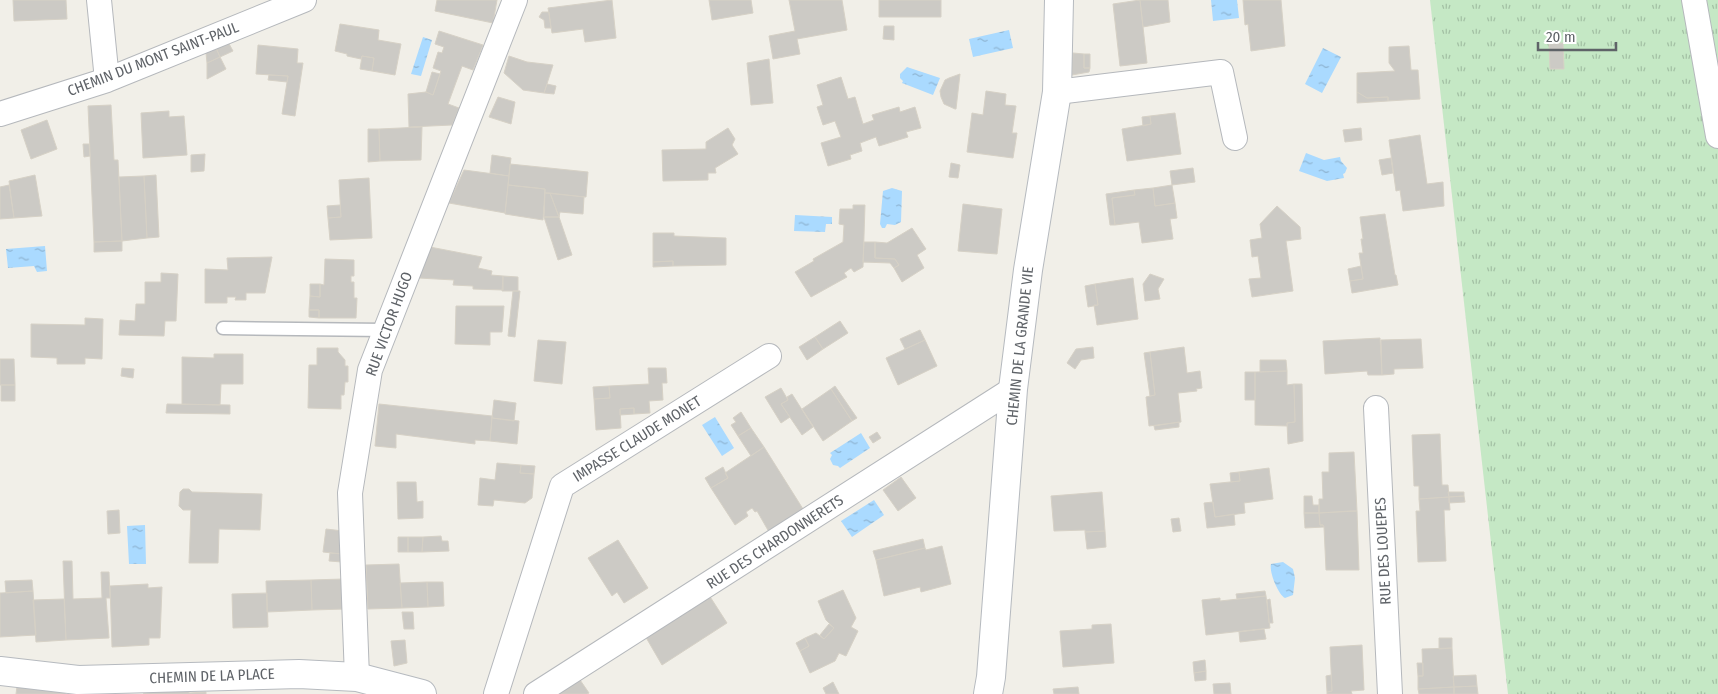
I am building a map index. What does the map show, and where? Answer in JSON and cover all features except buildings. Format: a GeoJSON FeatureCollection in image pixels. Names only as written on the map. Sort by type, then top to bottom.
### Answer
{"type":"FeatureCollection","features":[{"type":"Feature","properties":{"kind":"street"},"geometry":{"type":"LineString","coordinates":[[98,0],[107,80]]}},
{"type":"Feature","properties":{"kind":"street","name":"CHEMIN DU MONT SAINT-PAUL"},"geometry":{"type":"LineString","coordinates":[[0,114],[107,80],[304,0]]}},
{"type":"Feature","properties":{"kind":"street","name":"RUE VICTOR HUGO"},"geometry":{"type":"LineString","coordinates":[[362,685],[350,493],[370,370],[515,0]]}},
{"type":"Feature","properties":{"kind":"street","name":"CHEMIN DE LA GRANDE VIE"},"geometry":{"type":"LineString","coordinates":[[988,694],[991,677],[1013,390],[1028,270],[1057,92],[1059,0]]}},
{"type":"Feature","properties":{"kind":"street"},"geometry":{"type":"LineString","coordinates":[[1694,0],[1718,136]]}},
{"type":"Feature","properties":{"kind":"street"},"geometry":{"type":"LineString","coordinates":[[1057,92],[1221,72],[1235,138]]}},
{"type":"Feature","properties":{"kind":"street","name":"IMPASSE CLAUDE MONET"},"geometry":{"type":"LineString","coordinates":[[496,694],[562,486],[769,356]]}},
{"type":"Feature","properties":{"kind":"street","name":"RUE DES CHARDONNERETS"},"geometry":{"type":"LineString","coordinates":[[536,694],[1013,390]]}},
{"type":"Feature","properties":{"kind":"street","name":"RUE DES LOUEPES"},"geometry":{"type":"LineString","coordinates":[[1376,408],[1390,694]]}},
{"type":"Feature","properties":{"kind":"street","name":"CHEMIN DE LA PLACE"},"geometry":{"type":"LineString","coordinates":[[0,671],[78,680],[299,674],[422,694]]}},
{"type":"Feature","properties":{"kind":"lane"},"geometry":{"type":"LineString","coordinates":[[222,328],[385,330]]}},
{"type":"Feature","properties":{"kind":"green space"},"geometry":{"type":"Polygon","coordinates":[[[1430,0],[1718,0],[1718,694],[1508,694],[1430,0]]]}},
{"type":"Feature","properties":{"kind":"water"},"geometry":{"type":"Polygon","coordinates":[[[1211,0],[1237,0],[1239,18],[1213,21],[1211,0]]]}},
{"type":"Feature","properties":{"kind":"water"},"geometry":{"type":"Polygon","coordinates":[[[1009,30],[1013,48],[973,57],[969,39],[1009,30]]]}},
{"type":"Feature","properties":{"kind":"water"},"geometry":{"type":"Polygon","coordinates":[[[423,37],[432,40],[421,76],[411,74],[423,37]]]}},
{"type":"Feature","properties":{"kind":"water"},"geometry":{"type":"Polygon","coordinates":[[[1323,48],[1341,57],[1322,93],[1305,84],[1323,48]]]}},
{"type":"Feature","properties":{"kind":"water"},"geometry":{"type":"Polygon","coordinates":[[[907,67],[940,78],[933,95],[902,83],[900,74],[907,67]]]}},
{"type":"Feature","properties":{"kind":"water"},"geometry":{"type":"Polygon","coordinates":[[[1306,153],[1324,160],[1340,157],[1347,168],[1343,174],[1344,178],[1327,181],[1299,171],[1306,153]]]}},
{"type":"Feature","properties":{"kind":"water"},"geometry":{"type":"Polygon","coordinates":[[[892,188],[902,191],[901,222],[895,225],[887,224],[885,228],[882,228],[880,224],[883,191],[892,188]]]}},
{"type":"Feature","properties":{"kind":"water"},"geometry":{"type":"Polygon","coordinates":[[[795,215],[832,217],[832,224],[826,224],[825,232],[794,231],[795,215]]]}},
{"type":"Feature","properties":{"kind":"water"},"geometry":{"type":"Polygon","coordinates":[[[45,246],[47,271],[37,272],[34,266],[8,268],[6,249],[45,246]]]}},
{"type":"Feature","properties":{"kind":"water"},"geometry":{"type":"Polygon","coordinates":[[[715,417],[734,448],[722,456],[702,425],[715,417]]]}},
{"type":"Feature","properties":{"kind":"water"},"geometry":{"type":"Polygon","coordinates":[[[861,433],[870,448],[840,468],[833,465],[830,453],[861,433]]]}},
{"type":"Feature","properties":{"kind":"water"},"geometry":{"type":"Polygon","coordinates":[[[874,500],[884,515],[852,537],[841,521],[874,500]]]}},
{"type":"Feature","properties":{"kind":"water"},"geometry":{"type":"Polygon","coordinates":[[[145,525],[146,564],[129,564],[127,526],[145,525]]]}},
{"type":"Feature","properties":{"kind":"water"},"geometry":{"type":"Polygon","coordinates":[[[1283,562],[1293,569],[1295,578],[1293,595],[1285,598],[1277,588],[1271,568],[1271,564],[1283,562]]]}}]}
